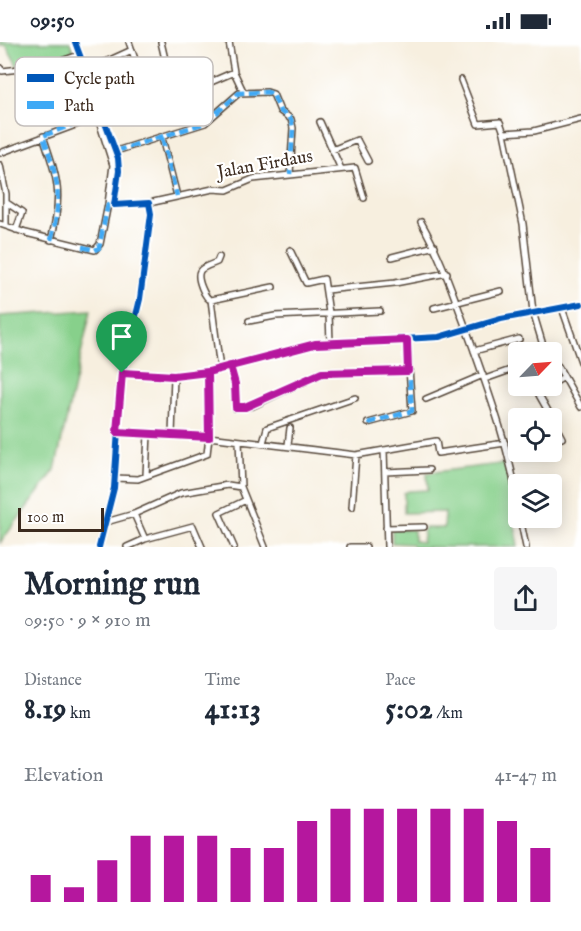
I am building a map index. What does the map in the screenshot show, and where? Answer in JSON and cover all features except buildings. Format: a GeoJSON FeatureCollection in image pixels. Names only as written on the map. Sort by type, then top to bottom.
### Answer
{"type":"FeatureCollection","features":[{"type":"Feature","properties":{"kind":"street"},"geometry":{"type":"LineString","coordinates":[[74,57],[80,55],[75,42]]}},
{"type":"Feature","properties":{"kind":"street"},"geometry":{"type":"LineString","coordinates":[[129,42],[134,57]]}},
{"type":"Feature","properties":{"kind":"street"},"geometry":{"type":"LineString","coordinates":[[161,42],[164,57]]}},
{"type":"Feature","properties":{"kind":"street"},"geometry":{"type":"LineString","coordinates":[[229,42],[234,72],[244,93]]}},
{"type":"Feature","properties":{"kind":"street"},"geometry":{"type":"LineString","coordinates":[[117,57],[132,50]]}},
{"type":"Feature","properties":{"kind":"street"},"geometry":{"type":"LineString","coordinates":[[0,68],[2,71],[15,69]]}},
{"type":"Feature","properties":{"kind":"street"},"geometry":{"type":"LineString","coordinates":[[213,81],[234,72]]}},
{"type":"Feature","properties":{"kind":"street"},"geometry":{"type":"LineString","coordinates":[[461,80],[478,124],[501,122],[523,225],[524,253],[533,312],[542,342]]}},
{"type":"Feature","properties":{"kind":"street"},"geometry":{"type":"LineString","coordinates":[[213,116],[236,95],[271,93],[279,111],[291,119],[293,128],[290,174]]}},
{"type":"Feature","properties":{"kind":"street"},"geometry":{"type":"LineString","coordinates":[[504,133],[542,129],[581,119]]}},
{"type":"Feature","properties":{"kind":"street"},"geometry":{"type":"LineString","coordinates":[[320,122],[341,169]]}},
{"type":"Feature","properties":{"kind":"street"},"geometry":{"type":"LineString","coordinates":[[0,153],[72,126]]}},
{"type":"Feature","properties":{"kind":"street"},"geometry":{"type":"LineString","coordinates":[[0,165],[7,203],[3,225],[51,240],[95,250],[99,248],[119,171],[104,126]]}},
{"type":"Feature","properties":{"kind":"street"},"geometry":{"type":"LineString","coordinates":[[105,126],[116,151],[115,159]]}},
{"type":"Feature","properties":{"kind":"street"},"geometry":{"type":"LineString","coordinates":[[116,151],[196,126]]}},
{"type":"Feature","properties":{"kind":"street"},"geometry":{"type":"LineString","coordinates":[[43,136],[57,176],[59,203],[51,240]]}},
{"type":"Feature","properties":{"kind":"street"},"geometry":{"type":"LineString","coordinates":[[162,138],[177,196]]}},
{"type":"Feature","properties":{"kind":"street"},"geometry":{"type":"LineString","coordinates":[[332,150],[357,140],[368,161]]}},
{"type":"Feature","properties":{"kind":"street","name":"Jalan Firdaus"},"geometry":{"type":"LineString","coordinates":[[111,204],[149,203],[213,189],[228,190],[253,179],[341,169],[358,169],[364,198]]}},
{"type":"Feature","properties":{"kind":"street"},"geometry":{"type":"LineString","coordinates":[[7,203],[22,213],[16,230]]}},
{"type":"Feature","properties":{"kind":"street"},"geometry":{"type":"LineString","coordinates":[[99,547],[115,478],[122,373],[140,299],[151,213],[149,203]]}},
{"type":"Feature","properties":{"kind":"street"},"geometry":{"type":"LineString","coordinates":[[422,222],[447,273],[490,392],[511,474]]}},
{"type":"Feature","properties":{"kind":"street"},"geometry":{"type":"LineString","coordinates":[[392,257],[435,246]]}},
{"type":"Feature","properties":{"kind":"street"},"geometry":{"type":"LineString","coordinates":[[291,250],[305,282],[324,279],[329,313],[330,343]]}},
{"type":"Feature","properties":{"kind":"street"},"geometry":{"type":"LineString","coordinates":[[219,257],[217,262],[202,269],[199,273],[204,295],[211,300],[220,369]]}},
{"type":"Feature","properties":{"kind":"street"},"geometry":{"type":"LineString","coordinates":[[326,290],[418,280],[447,273]]}},
{"type":"Feature","properties":{"kind":"street"},"geometry":{"type":"LineString","coordinates":[[211,300],[273,287]]}},
{"type":"Feature","properties":{"kind":"street"},"geometry":{"type":"LineString","coordinates":[[434,308],[501,291]]}},
{"type":"Feature","properties":{"kind":"street"},"geometry":{"type":"LineString","coordinates":[[122,373],[174,376],[208,372],[297,346],[440,337],[533,312],[581,304]]}},
{"type":"Feature","properties":{"kind":"street"},"geometry":{"type":"LineString","coordinates":[[562,308],[580,359]]}},
{"type":"Feature","properties":{"kind":"street"},"geometry":{"type":"LineString","coordinates":[[249,321],[275,316],[380,311]]}},
{"type":"Feature","properties":{"kind":"street"},"geometry":{"type":"LineString","coordinates":[[474,351],[519,339]]}},
{"type":"Feature","properties":{"kind":"street"},"geometry":{"type":"LineString","coordinates":[[368,423],[412,411],[407,340]]}},
{"type":"Feature","properties":{"kind":"street"},"geometry":{"type":"LineString","coordinates":[[230,366],[235,384],[236,408],[253,406],[308,377],[326,372],[408,371]]}},
{"type":"Feature","properties":{"kind":"street"},"geometry":{"type":"LineString","coordinates":[[426,399],[508,370]]}},
{"type":"Feature","properties":{"kind":"street"},"geometry":{"type":"LineString","coordinates":[[115,478],[135,479],[207,454],[208,372]]}},
{"type":"Feature","properties":{"kind":"street"},"geometry":{"type":"LineString","coordinates":[[562,374],[581,407]]}},
{"type":"Feature","properties":{"kind":"street"},"geometry":{"type":"LineString","coordinates":[[172,435],[174,376]]}},
{"type":"Feature","properties":{"kind":"street"},"geometry":{"type":"LineString","coordinates":[[263,443],[265,429],[269,427],[355,398]]}},
{"type":"Feature","properties":{"kind":"street"},"geometry":{"type":"LineString","coordinates":[[288,445],[290,428]]}},
{"type":"Feature","properties":{"kind":"street"},"geometry":{"type":"LineString","coordinates":[[117,432],[209,437],[356,455],[436,441],[438,453],[505,443]]}},
{"type":"Feature","properties":{"kind":"street"},"geometry":{"type":"LineString","coordinates":[[146,475],[148,434]]}},
{"type":"Feature","properties":{"kind":"street"},"geometry":{"type":"LineString","coordinates":[[238,441],[241,487],[265,547]]}},
{"type":"Feature","properties":{"kind":"street"},"geometry":{"type":"LineString","coordinates":[[384,450],[387,547]]}},
{"type":"Feature","properties":{"kind":"street"},"geometry":{"type":"LineString","coordinates":[[352,507],[356,455]]}},
{"type":"Feature","properties":{"kind":"street"},"geometry":{"type":"LineString","coordinates":[[386,472],[429,470]]}},
{"type":"Feature","properties":{"kind":"street"},"geometry":{"type":"LineString","coordinates":[[106,522],[134,514],[181,493],[228,485],[241,487]]}},
{"type":"Feature","properties":{"kind":"street"},"geometry":{"type":"LineString","coordinates":[[234,547],[219,513],[246,500]]}},
{"type":"Feature","properties":{"kind":"street"},"geometry":{"type":"LineString","coordinates":[[134,514],[145,539]]}},
{"type":"Feature","properties":{"kind":"street"},"geometry":{"type":"LineString","coordinates":[[127,547],[145,539],[193,526],[202,547]]}},
{"type":"Feature","properties":{"kind":"street"},"geometry":{"type":"LineString","coordinates":[[386,528],[424,527]]}},
{"type":"Feature","properties":{"kind":"street"},"geometry":{"type":"LineString","coordinates":[[522,528],[526,547]]}},
{"type":"Feature","properties":{"kind":"street"},"geometry":{"type":"LineString","coordinates":[[350,547],[366,547]]}},
{"type":"Feature","properties":{"kind":"green space"},"geometry":{"type":"Polygon","coordinates":[[[0,42],[70,42],[76,57],[15,57],[15,61],[6,45],[0,46],[0,42]]]}},
{"type":"Feature","properties":{"kind":"green space"},"geometry":{"type":"Polygon","coordinates":[[[91,310],[55,470],[0,543],[0,316],[91,310]]]}},
{"type":"Feature","properties":{"kind":"green space"},"geometry":{"type":"Polygon","coordinates":[[[507,463],[508,528],[516,528],[518,547],[413,547],[412,544],[392,543],[392,529],[414,530],[414,541],[422,542],[424,528],[444,528],[445,512],[404,513],[404,493],[428,490],[427,473],[507,463]]]}},
{"type":"Feature","properties":{"kind":"marked path"},"geometry":{"type":"LineString","coordinates":[[213,116],[239,93],[267,92],[273,94],[280,111],[291,119],[293,128],[290,174]]}},
{"type":"Feature","properties":{"kind":"marked path"},"geometry":{"type":"LineString","coordinates":[[51,240],[58,198],[55,176],[43,136],[69,126]]}},
{"type":"Feature","properties":{"kind":"marked path"},"geometry":{"type":"LineString","coordinates":[[116,151],[195,126]]}},
{"type":"Feature","properties":{"kind":"marked path"},"geometry":{"type":"LineString","coordinates":[[162,138],[177,196]]}},
{"type":"Feature","properties":{"kind":"marked path"},"geometry":{"type":"LineString","coordinates":[[82,247],[95,250],[99,248],[108,204],[114,205]]}},
{"type":"Feature","properties":{"kind":"marked path"},"geometry":{"type":"LineString","coordinates":[[368,423],[412,411],[407,340]]}},
{"type":"Feature","properties":{"kind":"marked path"},"geometry":{"type":"LineString","coordinates":[[230,366],[235,384],[236,408],[253,406],[322,373],[408,371]]}},
{"type":"Feature","properties":{"kind":"cycle path"},"geometry":{"type":"LineString","coordinates":[[75,42],[81,57]]}},
{"type":"Feature","properties":{"kind":"cycle path"},"geometry":{"type":"LineString","coordinates":[[99,547],[114,488],[122,373],[140,299],[151,214],[149,203],[114,205],[119,171],[118,158],[106,126]]}},
{"type":"Feature","properties":{"kind":"cycle path"},"geometry":{"type":"LineString","coordinates":[[122,373],[174,376],[208,372],[315,344],[439,337],[501,319],[581,304]]}},
{"type":"Feature","properties":{"kind":"route"},"geometry":{"type":"LineString","coordinates":[[122,373],[117,432],[209,437],[208,372],[230,366],[235,384],[236,408],[253,406],[308,377],[326,372],[408,371],[407,340],[297,346],[208,372],[174,376],[147,377],[122,373]]}}]}
